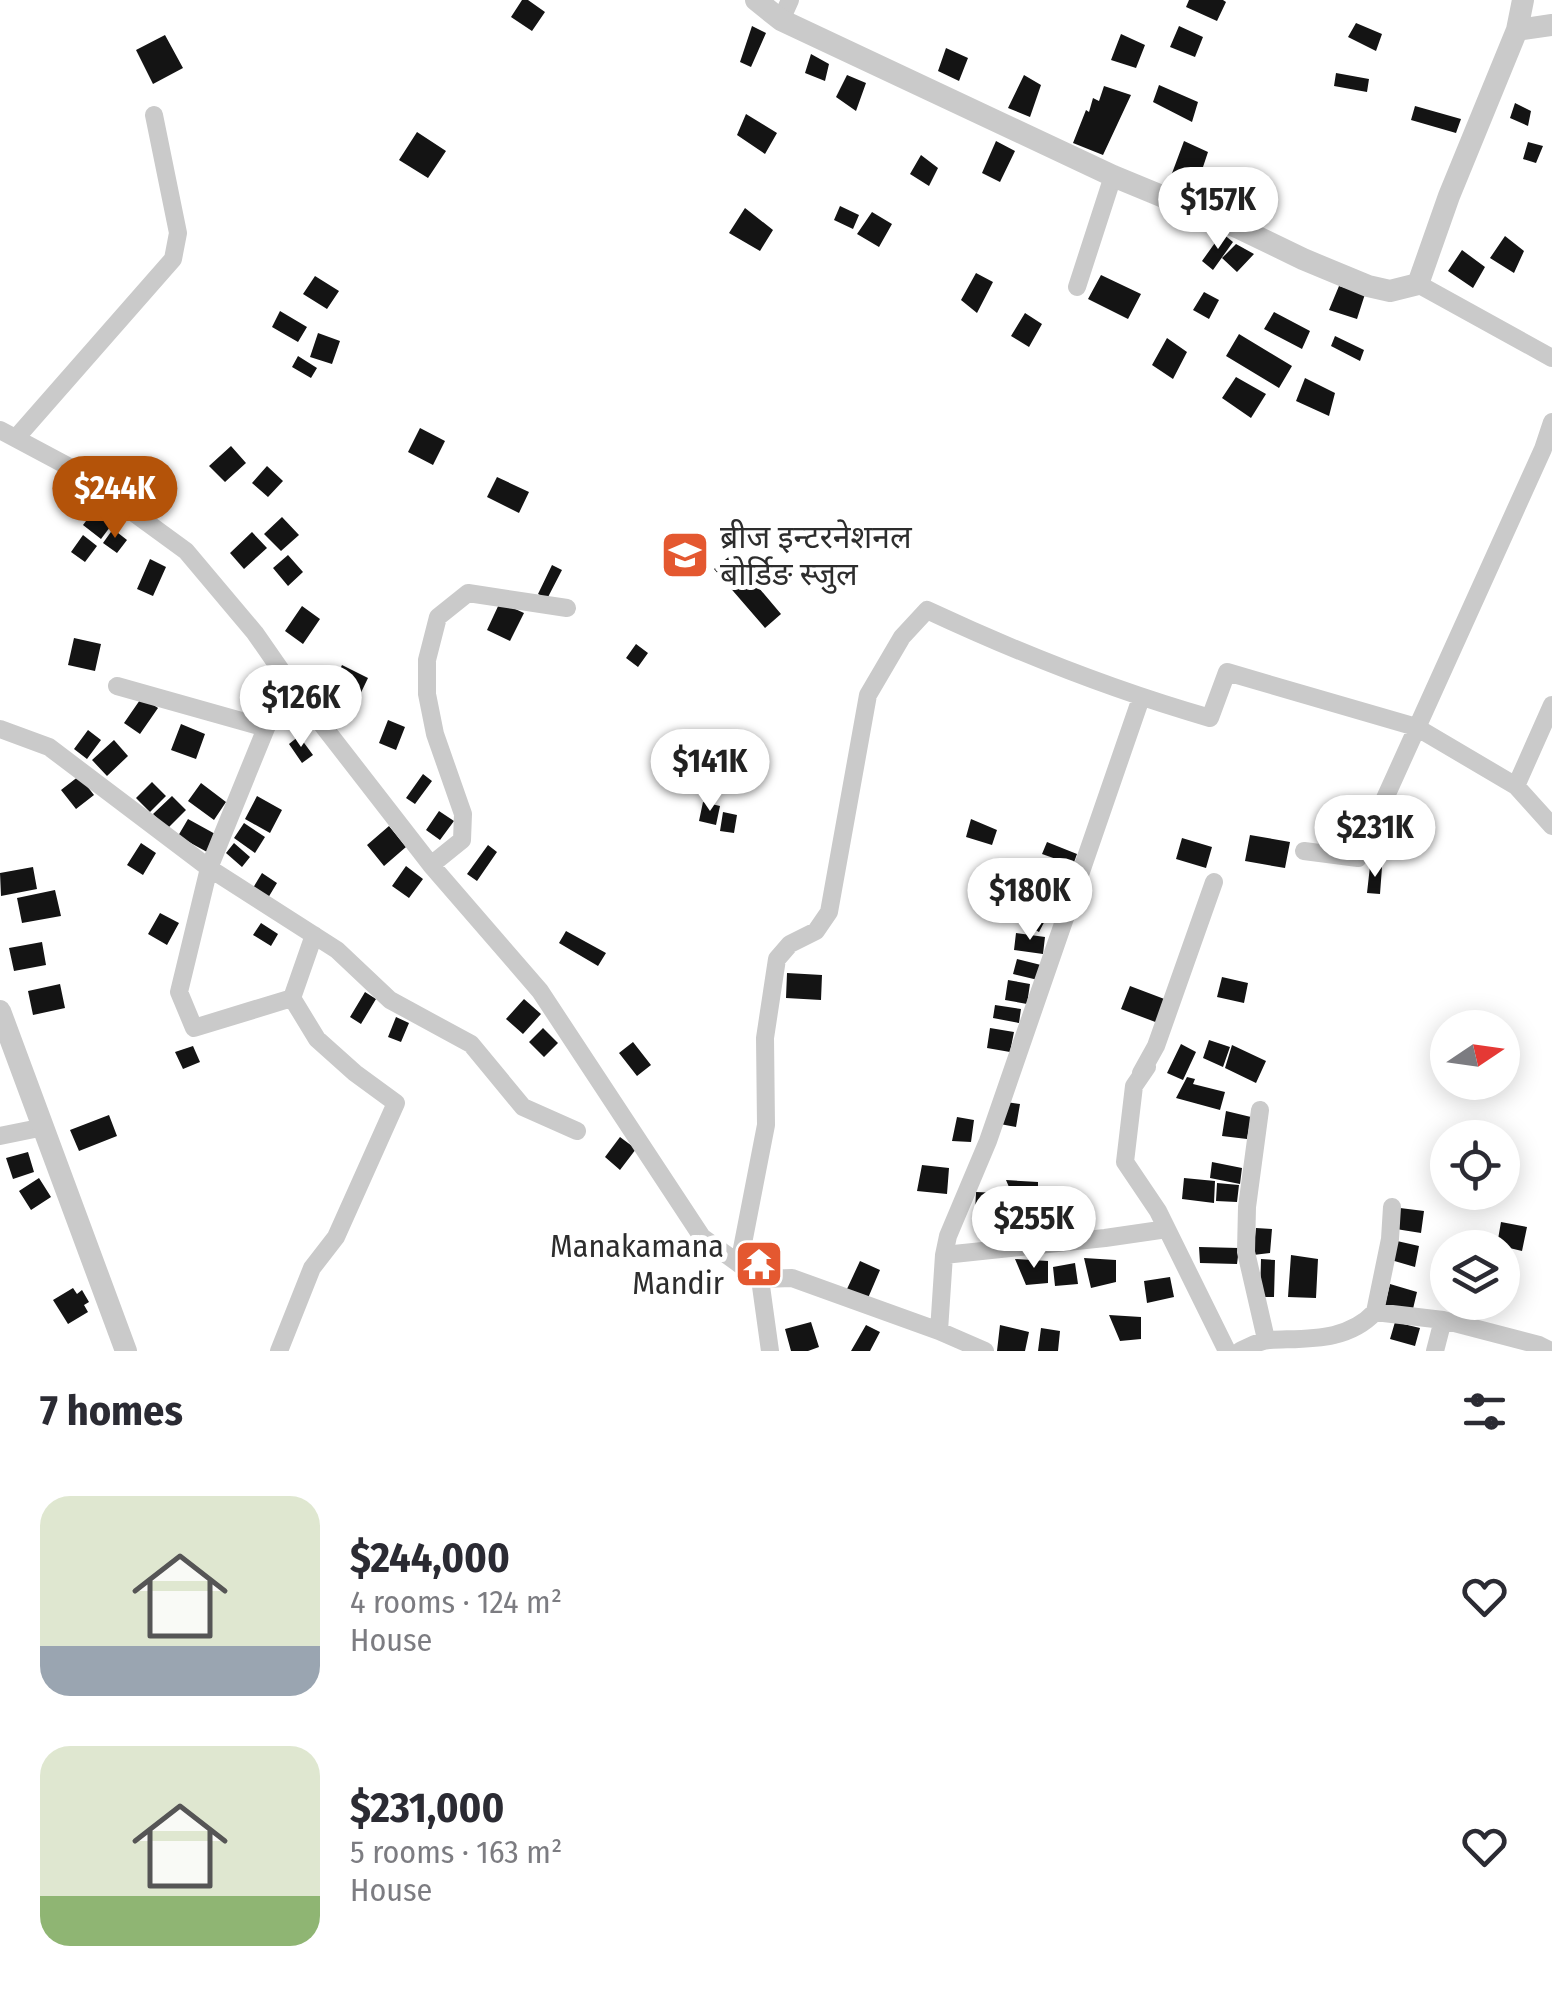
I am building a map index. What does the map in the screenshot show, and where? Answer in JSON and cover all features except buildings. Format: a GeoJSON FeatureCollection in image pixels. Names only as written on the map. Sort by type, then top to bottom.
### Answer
{"type":"FeatureCollection","features":[{"type":"Feature","properties":{"kind":"street"},"geometry":{"type":"LineString","coordinates":[[756,0],[785,10],[1113,176],[1368,286],[1390,291],[1418,284],[1552,358]]}},
{"type":"Feature","properties":{"kind":"street"},"geometry":{"type":"LineString","coordinates":[[1418,284],[1449,196],[1517,30],[1520,1]]}},
{"type":"Feature","properties":{"kind":"street"},"geometry":{"type":"LineString","coordinates":[[1517,30],[1552,25]]}},
{"type":"Feature","properties":{"kind":"street"},"geometry":{"type":"LineString","coordinates":[[154,115],[178,233],[173,260],[8,434],[75,470],[186,551],[255,633],[431,865],[540,990],[702,1238],[760,1279],[792,1278],[985,1351]]}},
{"type":"Feature","properties":{"kind":"street"},"geometry":{"type":"LineString","coordinates":[[1077,287],[1113,176]]}},
{"type":"Feature","properties":{"kind":"street"},"geometry":{"type":"LineString","coordinates":[[1304,851],[1358,858],[1548,450],[1552,422]]}},
{"type":"Feature","properties":{"kind":"street"},"geometry":{"type":"LineString","coordinates":[[431,865],[462,840],[463,814],[435,734],[426,694],[427,660],[438,616],[468,593],[567,608]]}},
{"type":"Feature","properties":{"kind":"street"},"geometry":{"type":"LineString","coordinates":[[739,1264],[766,1124],[764,1038],[777,959],[790,944],[816,930],[829,912],[868,696],[902,637],[927,610],[1009,648],[1141,698],[1210,718],[1227,672],[1416,728],[1516,786],[1552,826]]}},
{"type":"Feature","properties":{"kind":"street"},"geometry":{"type":"LineString","coordinates":[[289,682],[209,868],[178,992],[194,1028],[292,998]]}},
{"type":"Feature","properties":{"kind":"street"},"geometry":{"type":"LineString","coordinates":[[116,686],[266,728]]}},
{"type":"Feature","properties":{"kind":"street"},"geometry":{"type":"LineString","coordinates":[[940,1331],[948,1236],[988,1141],[1141,698]]}},
{"type":"Feature","properties":{"kind":"street"},"geometry":{"type":"LineString","coordinates":[[1516,786],[1552,705]]}},
{"type":"Feature","properties":{"kind":"street"},"geometry":{"type":"LineString","coordinates":[[0,730],[49,747],[209,868],[337,950],[390,1000],[471,1044],[523,1107],[578,1131]]}},
{"type":"Feature","properties":{"kind":"street"},"geometry":{"type":"LineString","coordinates":[[1214,882],[1156,1046],[1134,1086],[1126,1162],[1167,1229],[1227,1351]]}},
{"type":"Feature","properties":{"kind":"street"},"geometry":{"type":"LineString","coordinates":[[292,998],[314,935]]}},
{"type":"Feature","properties":{"kind":"street"},"geometry":{"type":"LineString","coordinates":[[279,1351],[312,1268],[336,1237],[396,1103],[355,1074],[317,1039],[292,998]]}},
{"type":"Feature","properties":{"kind":"street"},"geometry":{"type":"LineString","coordinates":[[0,1011],[126,1351]]}},
{"type":"Feature","properties":{"kind":"street"},"geometry":{"type":"LineString","coordinates":[[1134,1086],[1148,1067]]}},
{"type":"Feature","properties":{"kind":"street"},"geometry":{"type":"LineString","coordinates":[[1260,1110],[1247,1207],[1246,1252],[1266,1339]]}},
{"type":"Feature","properties":{"kind":"street"},"geometry":{"type":"LineString","coordinates":[[0,1136],[44,1127]]}},
{"type":"Feature","properties":{"kind":"street"},"geometry":{"type":"LineString","coordinates":[[1240,1351],[1266,1339],[1336,1335],[1361,1327],[1375,1312],[1390,1240],[1392,1207]]}},
{"type":"Feature","properties":{"kind":"street"},"geometry":{"type":"LineString","coordinates":[[944,1255],[1167,1229]]}},
{"type":"Feature","properties":{"kind":"street"},"geometry":{"type":"LineString","coordinates":[[760,1279],[770,1351]]}},
{"type":"Feature","properties":{"kind":"street"},"geometry":{"type":"LineString","coordinates":[[1375,1312],[1430,1318]]}},
{"type":"Feature","properties":{"kind":"street"},"geometry":{"type":"LineString","coordinates":[[1434,1351],[1443,1320],[1539,1344],[1551,1351]]}},
{"type":"Feature","properties":{"kind":"place","name":"ब्रीज इन्टरनेशनल बोर्डिङ स्जुल"},"geometry":{"type":"Point","coordinates":[685,555]}},
{"type":"Feature","properties":{"kind":"place","name":"Manakamana Mandir"},"geometry":{"type":"Point","coordinates":[759,1264]}}]}
